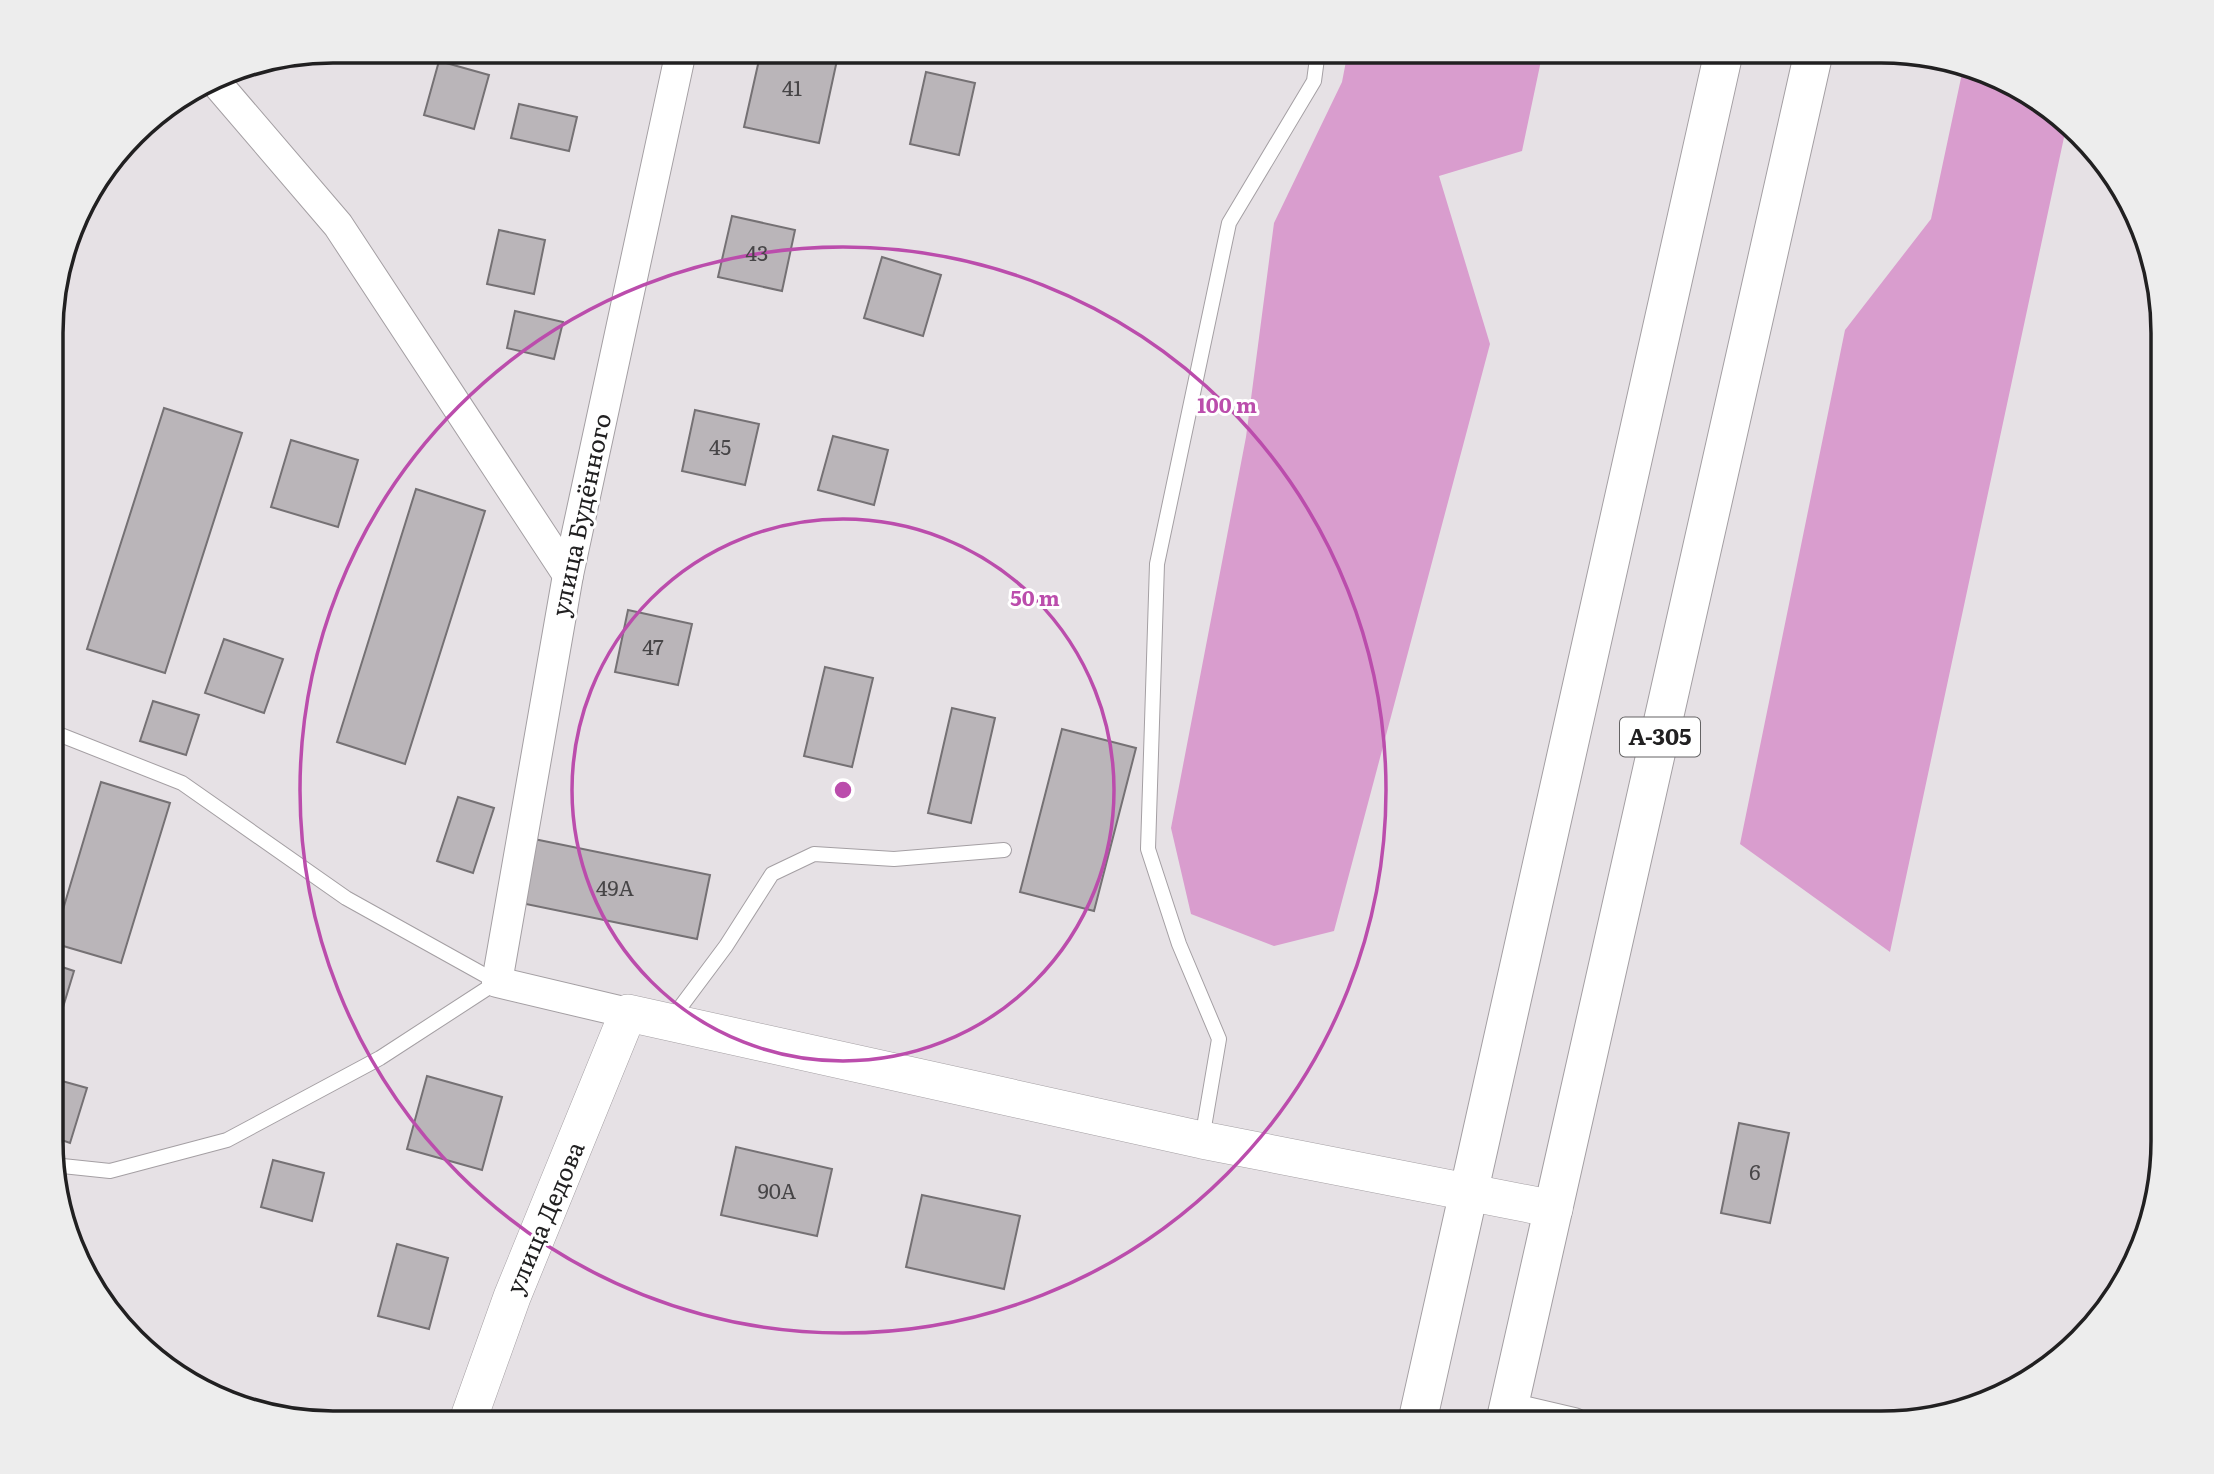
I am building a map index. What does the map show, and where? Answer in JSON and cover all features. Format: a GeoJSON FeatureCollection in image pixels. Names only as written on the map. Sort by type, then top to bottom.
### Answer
{"type":"FeatureCollection","features":[{"type":"Feature","properties":{"kind":"highway"},"geometry":{"type":"LineString","coordinates":[[1420,1411],[1721,63]]}},
{"type":"Feature","properties":{"kind":"highway","name":"А-305"},"geometry":{"type":"LineString","coordinates":[[1508,1411],[1811,63]]}},
{"type":"Feature","properties":{"kind":"street","name":"улица Будённого"},"geometry":{"type":"LineString","coordinates":[[497,982],[568,575],[678,63]]}},
{"type":"Feature","properties":{"kind":"street"},"geometry":{"type":"LineString","coordinates":[[220,88],[338,225],[568,575]]}},
{"type":"Feature","properties":{"kind":"street"},"geometry":{"type":"LineString","coordinates":[[497,982],[1202,1140],[1554,1209]]}},
{"type":"Feature","properties":{"kind":"street","name":"улица Дедова"},"geometry":{"type":"LineString","coordinates":[[471,1411],[512,1297],[628,1013]]}},
{"type":"Feature","properties":{"kind":"lane"},"geometry":{"type":"LineString","coordinates":[[1202,1140],[1219,1039],[1179,944],[1148,849],[1157,564],[1229,223],[1314,81],[1316,63]]}},
{"type":"Feature","properties":{"kind":"lane"},"geometry":{"type":"LineString","coordinates":[[63,736],[182,783],[346,898],[497,982],[380,1058],[227,1140],[110,1171],[64,1166]]}},
{"type":"Feature","properties":{"kind":"lane"},"geometry":{"type":"LineString","coordinates":[[669,1022],[726,946],[772,874],[814,854],[894,859],[1004,850]]}},
{"type":"Feature","properties":{"kind":"shaded area"},"geometry":{"type":"Polygon","coordinates":[[[1346,63],[1540,63],[1522,151],[1439,176],[1490,344],[1334,931],[1274,946],[1191,914],[1171,828],[1246,437],[1274,223],[1342,82],[1346,63]]]}},
{"type":"Feature","properties":{"kind":"shaded area"},"geometry":{"type":"Polygon","coordinates":[[[1962,75],[2016,99],[2064,135],[1890,952],[1740,844],[1845,330],[1931,219],[1962,75]]]}},
{"type":"Feature","properties":{"kind":"building"},"geometry":{"type":"Polygon","coordinates":[[[438,63],[489,75],[474,129],[424,115],[438,63]]]}},
{"type":"Feature","properties":{"kind":"building"},"geometry":{"type":"Polygon","coordinates":[[[758,63],[836,63],[819,143],[744,127],[758,63]]]}},
{"type":"Feature","properties":{"kind":"building"},"geometry":{"type":"Polygon","coordinates":[[[926,72],[975,83],[959,155],[910,144],[926,72]]]}},
{"type":"Feature","properties":{"kind":"building"},"geometry":{"type":"Polygon","coordinates":[[[519,104],[577,117],[569,151],[511,138],[519,104]]]}},
{"type":"Feature","properties":{"kind":"building"},"geometry":{"type":"Polygon","coordinates":[[[732,216],[795,230],[782,291],[718,277],[732,216]]]}},
{"type":"Feature","properties":{"kind":"building"},"geometry":{"type":"Polygon","coordinates":[[[499,230],[545,240],[534,294],[487,284],[499,230]]]}},
{"type":"Feature","properties":{"kind":"building"},"geometry":{"type":"Polygon","coordinates":[[[882,257],[941,275],[923,336],[864,318],[882,257]]]}},
{"type":"Feature","properties":{"kind":"building"},"geometry":{"type":"Polygon","coordinates":[[[515,311],[563,322],[554,359],[507,348],[515,311]]]}},
{"type":"Feature","properties":{"kind":"building"},"geometry":{"type":"Polygon","coordinates":[[[164,408],[242,433],[165,673],[87,649],[164,408]]]}},
{"type":"Feature","properties":{"kind":"building"},"geometry":{"type":"Polygon","coordinates":[[[695,410],[759,424],[745,485],[682,471],[695,410]]]}},
{"type":"Feature","properties":{"kind":"building"},"geometry":{"type":"Polygon","coordinates":[[[833,436],[888,450],[874,505],[818,490],[833,436]]]}},
{"type":"Feature","properties":{"kind":"building"},"geometry":{"type":"Polygon","coordinates":[[[291,440],[358,460],[338,527],[271,507],[291,440]]]}},
{"type":"Feature","properties":{"kind":"building"},"geometry":{"type":"Polygon","coordinates":[[[416,489],[485,511],[405,764],[337,742],[416,489]]]}},
{"type":"Feature","properties":{"kind":"building"},"geometry":{"type":"Polygon","coordinates":[[[628,610],[692,624],[678,685],[615,672],[628,610]]]}},
{"type":"Feature","properties":{"kind":"building"},"geometry":{"type":"Polygon","coordinates":[[[224,639],[283,659],[264,713],[205,693],[224,639]]]}},
{"type":"Feature","properties":{"kind":"building"},"geometry":{"type":"Polygon","coordinates":[[[825,667],[873,678],[852,767],[804,756],[825,667]]]}},
{"type":"Feature","properties":{"kind":"building"},"geometry":{"type":"Polygon","coordinates":[[[153,701],[199,715],[186,755],[140,741],[153,701]]]}},
{"type":"Feature","properties":{"kind":"building"},"geometry":{"type":"Polygon","coordinates":[[[952,708],[995,718],[971,823],[928,813],[952,708]]]}},
{"type":"Feature","properties":{"kind":"building"},"geometry":{"type":"Polygon","coordinates":[[[1062,729],[1136,748],[1094,911],[1020,892],[1062,729]]]}},
{"type":"Feature","properties":{"kind":"building"},"geometry":{"type":"Polygon","coordinates":[[[101,782],[170,803],[121,963],[63,946],[63,909],[101,782]]]}},
{"type":"Feature","properties":{"kind":"building"},"geometry":{"type":"Polygon","coordinates":[[[458,797],[494,808],[473,873],[437,861],[458,797]]]}},
{"type":"Feature","properties":{"kind":"building"},"geometry":{"type":"Polygon","coordinates":[[[534,839],[710,875],[697,939],[521,903],[534,839]]]}},
{"type":"Feature","properties":{"kind":"building"},"geometry":{"type":"Polygon","coordinates":[[[63,967],[74,971],[63,1007],[63,967]]]}},
{"type":"Feature","properties":{"kind":"building"},"geometry":{"type":"Polygon","coordinates":[[[427,1076],[502,1097],[482,1170],[407,1149],[427,1076]]]}},
{"type":"Feature","properties":{"kind":"building"},"geometry":{"type":"Polygon","coordinates":[[[63,1081],[87,1088],[70,1143],[63,1141],[63,1081]]]}},
{"type":"Feature","properties":{"kind":"building"},"geometry":{"type":"Polygon","coordinates":[[[1739,1123],[1789,1133],[1770,1223],[1721,1213],[1739,1123]]]}},
{"type":"Feature","properties":{"kind":"building"},"geometry":{"type":"Polygon","coordinates":[[[736,1147],[832,1169],[817,1236],[721,1215],[736,1147]]]}},
{"type":"Feature","properties":{"kind":"building"},"geometry":{"type":"Polygon","coordinates":[[[273,1160],[324,1173],[312,1221],[261,1207],[273,1160]]]}},
{"type":"Feature","properties":{"kind":"building"},"geometry":{"type":"Polygon","coordinates":[[[922,1195],[1020,1216],[1004,1289],[906,1267],[922,1195]]]}},
{"type":"Feature","properties":{"kind":"building"},"geometry":{"type":"Polygon","coordinates":[[[397,1244],[448,1258],[429,1329],[378,1316],[397,1244]]]}}]}
